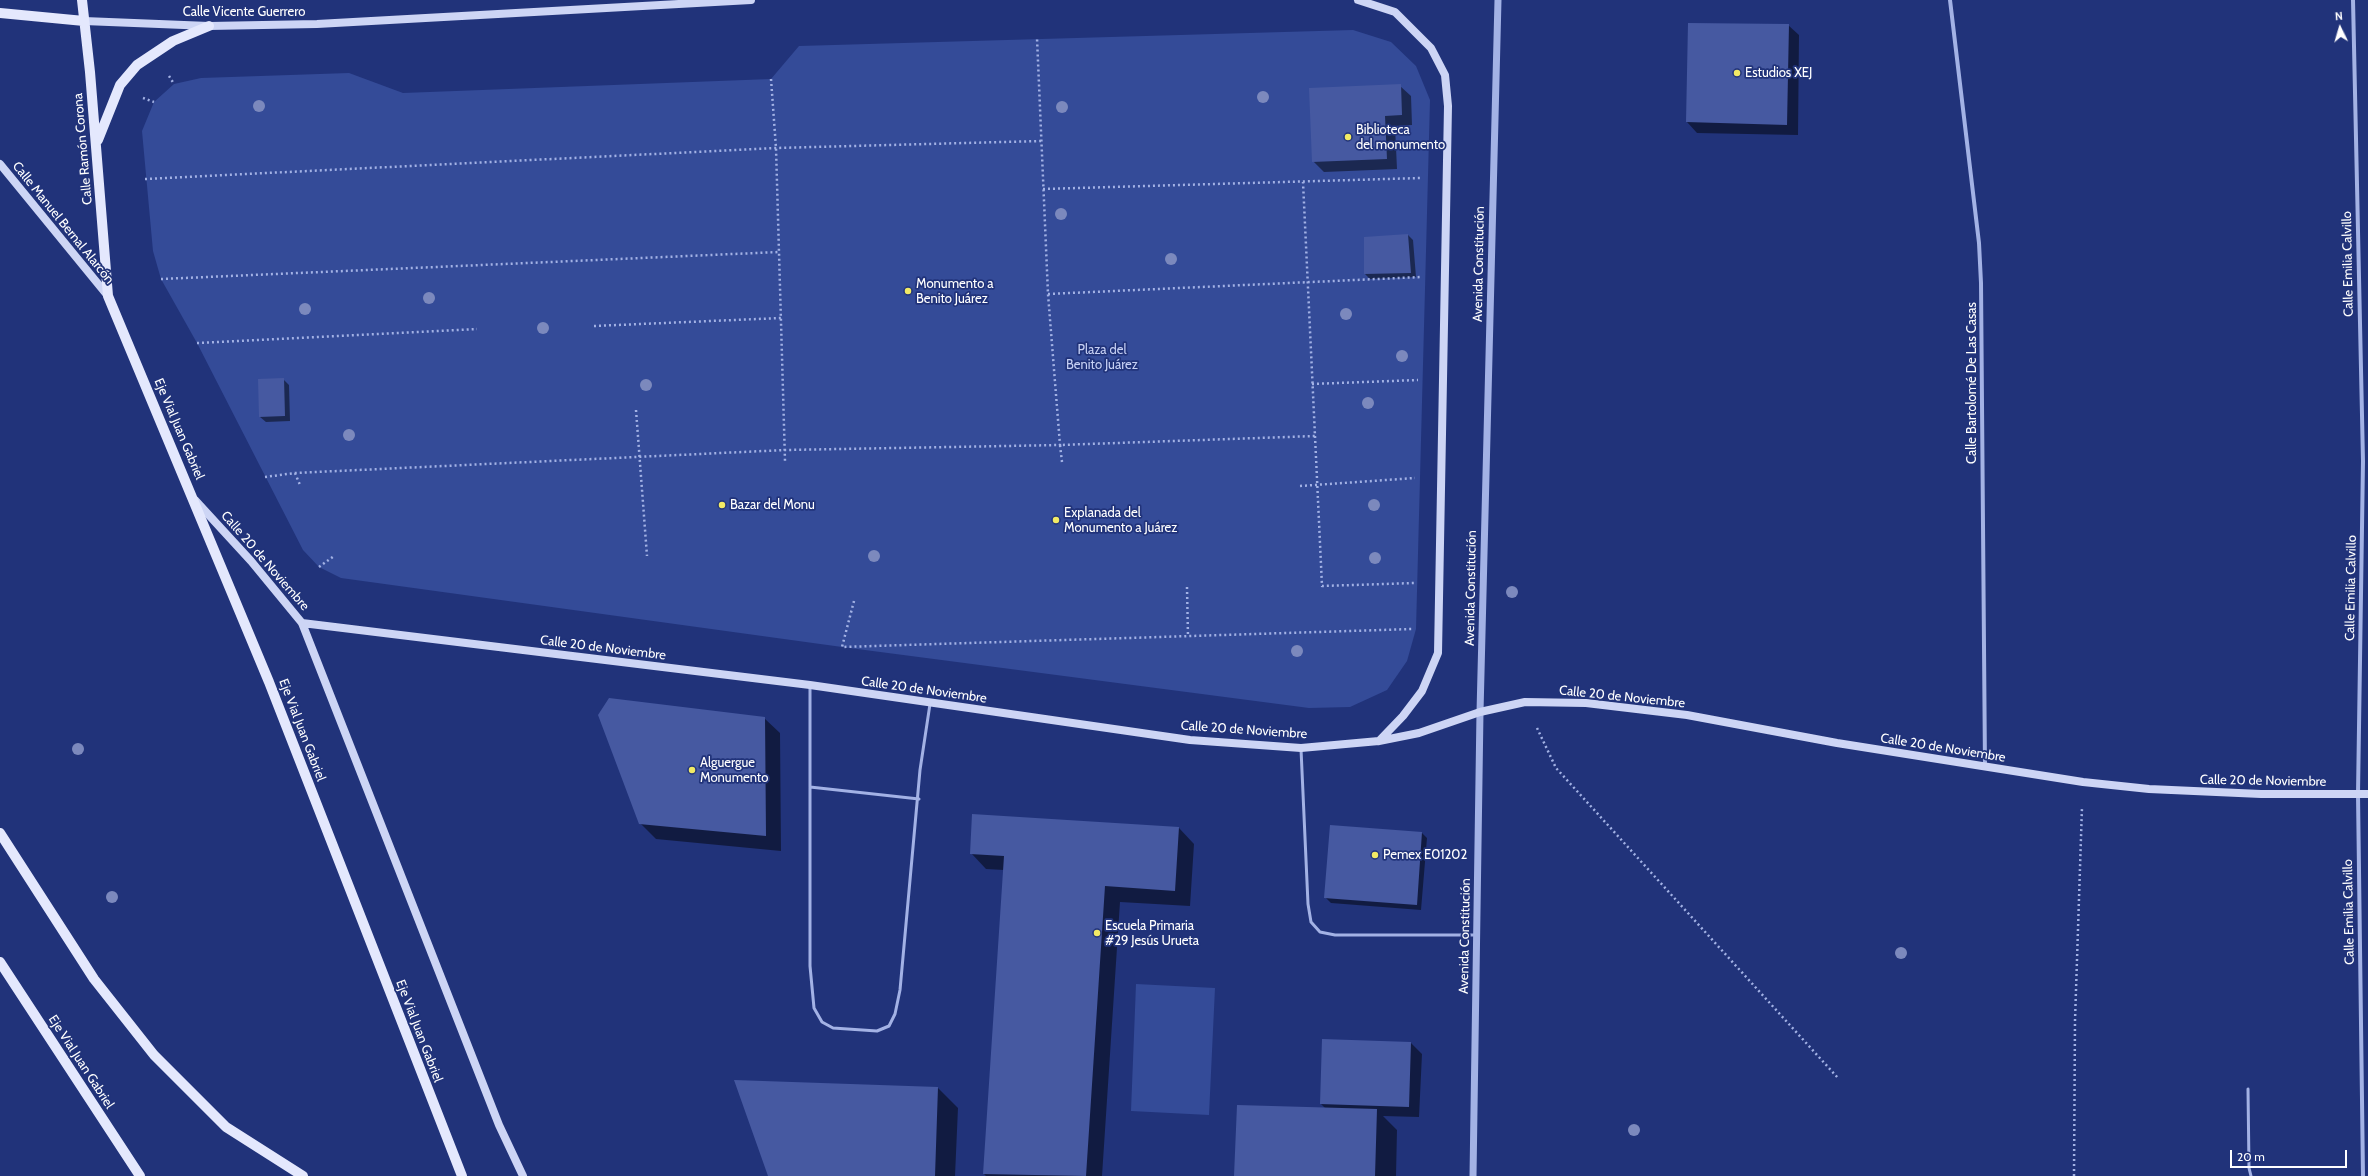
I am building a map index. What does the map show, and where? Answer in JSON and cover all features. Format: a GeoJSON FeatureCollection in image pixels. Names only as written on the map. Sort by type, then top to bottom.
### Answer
{"type":"FeatureCollection","features":[{"type":"Feature","properties":{"kind":"main road","name":"Calle Ramón Corona"},"geometry":{"type":"LineString","coordinates":[[82,0],[96,144],[108,296]]}},
{"type":"Feature","properties":{"kind":"main road","name":"Calle Vicente Guerrero"},"geometry":{"type":"LineString","coordinates":[[0,13],[84,21],[209,26],[317,24],[751,0]]}},
{"type":"Feature","properties":{"kind":"main road"},"geometry":{"type":"LineString","coordinates":[[1358,0],[1395,12],[1431,48],[1445,75],[1448,106],[1438,653],[1422,691],[1403,716],[1379,741]]}},
{"type":"Feature","properties":{"kind":"main road"},"geometry":{"type":"LineString","coordinates":[[96,144],[120,85],[137,65],[173,41],[209,26]]}},
{"type":"Feature","properties":{"kind":"main road","name":"Calle Manuel Bernal Alarcón"},"geometry":{"type":"LineString","coordinates":[[0,164],[108,296]]}},
{"type":"Feature","properties":{"kind":"main road","name":"Eje Vial Juan Gabriel"},"geometry":{"type":"LineString","coordinates":[[108,296],[194,499],[269,682],[462,1176]]}},
{"type":"Feature","properties":{"kind":"main road","name":"Calle 20 de Noviembre"},"geometry":{"type":"LineString","coordinates":[[194,499],[251,561],[302,622],[810,685],[930,704],[1190,740],[1301,748],[1379,741],[1419,733],[1480,712],[1525,702],[1586,703],[1687,715],[1837,743],[2083,782],[2149,789],[2254,794],[2368,794]]}},
{"type":"Feature","properties":{"kind":"main road"},"geometry":{"type":"LineString","coordinates":[[302,622],[500,1125],[523,1176]]}},
{"type":"Feature","properties":{"kind":"main road"},"geometry":{"type":"LineString","coordinates":[[0,833],[94,979],[154,1055],[226,1127],[303,1176]]}},
{"type":"Feature","properties":{"kind":"main road","name":"Eje Vial Juan Gabriel"},"geometry":{"type":"LineString","coordinates":[[0,962],[3,971],[140,1176]]}},
{"type":"Feature","properties":{"kind":"street","name":"Avenida Constitución"},"geometry":{"type":"LineString","coordinates":[[1473,1176],[1480,712],[1498,0]]}},
{"type":"Feature","properties":{"kind":"street","name":"Calle Bartolomé De Las Casas"},"geometry":{"type":"LineString","coordinates":[[1950,0],[1974,196],[1981,270],[1985,767]]}},
{"type":"Feature","properties":{"kind":"street","name":"Calle Emilia Calvillo"},"geometry":{"type":"LineString","coordinates":[[2353,0],[2363,461],[2358,794],[2363,1176]]}},
{"type":"Feature","properties":{"kind":"lane"},"geometry":{"type":"LineString","coordinates":[[810,685],[810,966],[814,1008],[822,1022],[834,1028],[877,1031],[889,1026],[895,1014],[900,990],[919,799],[920,770],[930,704]]}},
{"type":"Feature","properties":{"kind":"lane"},"geometry":{"type":"LineString","coordinates":[[1301,748],[1308,904],[1311,922],[1320,932],[1335,935],[1477,935]]}},
{"type":"Feature","properties":{"kind":"lane"},"geometry":{"type":"LineString","coordinates":[[810,787],[919,799]]}},
{"type":"Feature","properties":{"kind":"lane"},"geometry":{"type":"LineString","coordinates":[[2248,1089],[2249,1168],[2251,1176]]}},
{"type":"Feature","properties":{"kind":"path"},"geometry":{"type":"LineString","coordinates":[[1037,38],[1048,294],[1062,462]]}},
{"type":"Feature","properties":{"kind":"path"},"geometry":{"type":"LineString","coordinates":[[771,79],[776,148],[785,461]]}},
{"type":"Feature","properties":{"kind":"path"},"geometry":{"type":"LineString","coordinates":[[141,97],[154,102]]}},
{"type":"Feature","properties":{"kind":"path"},"geometry":{"type":"LineString","coordinates":[[145,179],[776,148],[1041,141]]}},
{"type":"Feature","properties":{"kind":"path"},"geometry":{"type":"LineString","coordinates":[[1043,189],[1428,178]]}},
{"type":"Feature","properties":{"kind":"path"},"geometry":{"type":"LineString","coordinates":[[1302,182],[1322,586],[1417,583]]}},
{"type":"Feature","properties":{"kind":"path"},"geometry":{"type":"LineString","coordinates":[[161,279],[779,252]]}},
{"type":"Feature","properties":{"kind":"path"},"geometry":{"type":"LineString","coordinates":[[1048,294],[1425,277]]}},
{"type":"Feature","properties":{"kind":"path"},"geometry":{"type":"LineString","coordinates":[[594,326],[781,318]]}},
{"type":"Feature","properties":{"kind":"path"},"geometry":{"type":"LineString","coordinates":[[197,343],[477,329]]}},
{"type":"Feature","properties":{"kind":"path"},"geometry":{"type":"LineString","coordinates":[[1312,384],[1423,379]]}},
{"type":"Feature","properties":{"kind":"path"},"geometry":{"type":"LineString","coordinates":[[636,410],[647,556]]}},
{"type":"Feature","properties":{"kind":"path"},"geometry":{"type":"LineString","coordinates":[[265,477],[295,473],[785,450],[1060,445],[1315,436]]}},
{"type":"Feature","properties":{"kind":"path"},"geometry":{"type":"LineString","coordinates":[[295,473],[300,485]]}},
{"type":"Feature","properties":{"kind":"path"},"geometry":{"type":"LineString","coordinates":[[1300,486],[1420,478]]}},
{"type":"Feature","properties":{"kind":"path"},"geometry":{"type":"LineString","coordinates":[[319,567],[334,556]]}},
{"type":"Feature","properties":{"kind":"path"},"geometry":{"type":"LineString","coordinates":[[1187,587],[1188,636]]}},
{"type":"Feature","properties":{"kind":"path"},"geometry":{"type":"LineString","coordinates":[[854,601],[842,647],[1416,629]]}},
{"type":"Feature","properties":{"kind":"path"},"geometry":{"type":"LineString","coordinates":[[1525,702],[1556,768],[1838,1078]]}},
{"type":"Feature","properties":{"kind":"path"},"geometry":{"type":"LineString","coordinates":[[2074,1176],[2075,1021],[2083,782]]}},
{"type":"Feature","properties":{"kind":"green space","name":"Plaza del Benito Juárez"},"geometry":{"type":"Polygon","coordinates":[[[1353,30],[1391,42],[1416,66],[1430,100],[1416,629],[1407,661],[1387,690],[1350,707],[1309,708],[842,647],[341,578],[319,567],[303,550],[197,343],[161,279],[153,251],[142,131],[154,102],[174,84],[201,78],[349,73],[403,93],[771,79],[799,46],[1353,30]]]}},
{"type":"Feature","properties":{"kind":"green space"},"geometry":{"type":"Polygon","coordinates":[[[1136,984],[1215,988],[1209,1115],[1131,1111],[1136,984]]]}},
{"type":"Feature","properties":{"kind":"building","name":"Estudios XEJ"},"geometry":{"type":"Polygon","coordinates":[[[1688,23],[1789,24],[1787,125],[1686,122],[1688,23]]]}},
{"type":"Feature","properties":{"kind":"building","name":"Biblioteca del monumento"},"geometry":{"type":"Polygon","coordinates":[[[1401,84],[1402,115],[1385,116],[1387,159],[1312,162],[1309,88],[1401,84]]]}},
{"type":"Feature","properties":{"kind":"building"},"geometry":{"type":"Polygon","coordinates":[[[1408,234],[1411,273],[1364,274],[1364,237],[1408,234]]]}},
{"type":"Feature","properties":{"kind":"building"},"geometry":{"type":"Polygon","coordinates":[[[284,378],[285,416],[259,417],[258,379],[284,378]]]}},
{"type":"Feature","properties":{"kind":"building","name":"Alguergue Monumento"},"geometry":{"type":"Polygon","coordinates":[[[609,698],[765,717],[766,836],[639,824],[598,715],[609,698]]]}},
{"type":"Feature","properties":{"kind":"building"},"geometry":{"type":"Polygon","coordinates":[[[972,814],[1179,827],[1175,891],[1105,886],[1086,1176],[983,1174],[1004,856],[970,854],[972,814]]]}},
{"type":"Feature","properties":{"kind":"building"},"geometry":{"type":"Polygon","coordinates":[[[1330,825],[1422,832],[1417,905],[1324,898],[1330,825]]]}},
{"type":"Feature","properties":{"kind":"building"},"geometry":{"type":"Polygon","coordinates":[[[1322,1039],[1411,1042],[1409,1107],[1320,1104],[1322,1039]]]}},
{"type":"Feature","properties":{"kind":"building"},"geometry":{"type":"Polygon","coordinates":[[[734,1080],[938,1087],[935,1176],[768,1176],[734,1080]]]}},
{"type":"Feature","properties":{"kind":"building"},"geometry":{"type":"Polygon","coordinates":[[[1237,1105],[1377,1109],[1375,1176],[1234,1176],[1237,1105]]]}},
{"type":"Feature","properties":{"kind":"place","name":"Estudios XEJ"},"geometry":{"type":"Point","coordinates":[1737,73]}},
{"type":"Feature","properties":{"kind":"place","name":"Biblioteca del monumento"},"geometry":{"type":"Point","coordinates":[1348,137]}},
{"type":"Feature","properties":{"kind":"place","name":"Monumento a Benito Juárez"},"geometry":{"type":"Point","coordinates":[908,291]}},
{"type":"Feature","properties":{"kind":"place","name":"Bazar del Monu"},"geometry":{"type":"Point","coordinates":[722,505]}},
{"type":"Feature","properties":{"kind":"place","name":"Explanada del Monumento a Juárez"},"geometry":{"type":"Point","coordinates":[1056,520]}},
{"type":"Feature","properties":{"kind":"place","name":"Alguergue Monumento"},"geometry":{"type":"Point","coordinates":[692,770]}},
{"type":"Feature","properties":{"kind":"place","name":"Pemex E01202"},"geometry":{"type":"Point","coordinates":[1375,855]}},
{"type":"Feature","properties":{"kind":"place","name":"Escuela Primaria #29 Jesús Urueta"},"geometry":{"type":"Point","coordinates":[1097,933]}}]}
